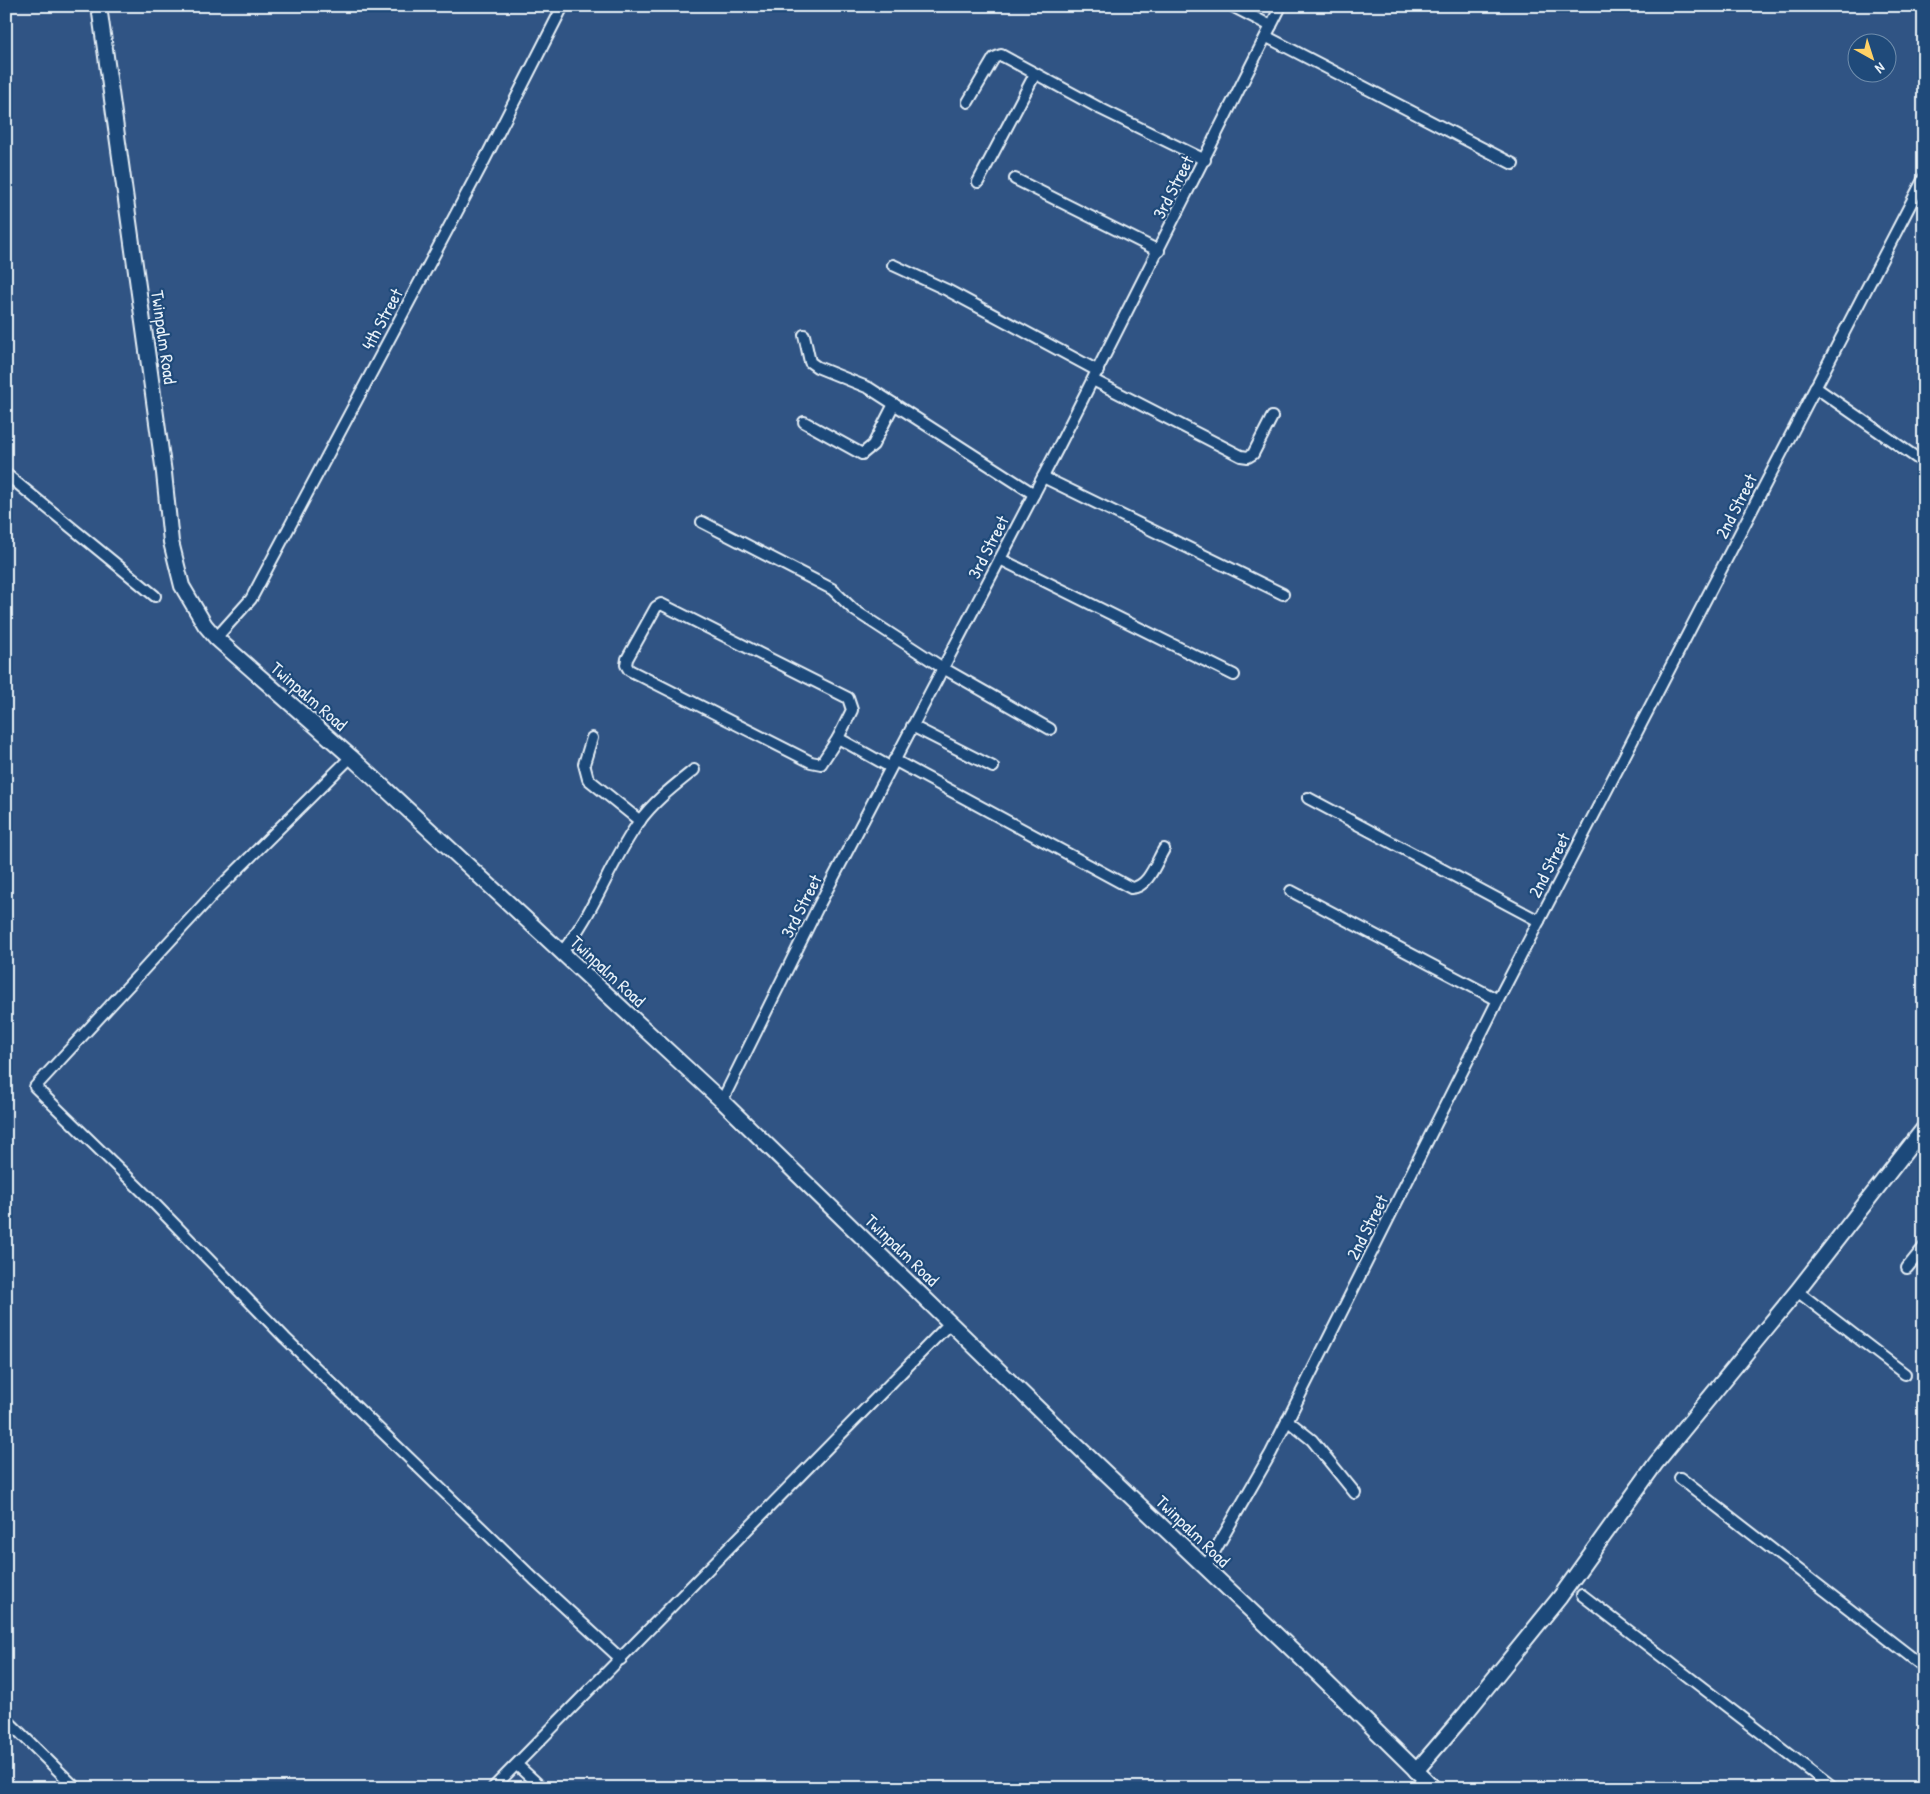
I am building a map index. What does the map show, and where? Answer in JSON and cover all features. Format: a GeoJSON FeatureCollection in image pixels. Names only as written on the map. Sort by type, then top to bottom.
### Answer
{"type":"FeatureCollection","features":[{"type":"Feature","properties":{"kind":"main road","name":"Twinpalm Road"},"geometry":{"type":"LineString","coordinates":[[99,6],[162,463],[171,542],[182,586],[205,625],[216,638],[351,757],[561,954],[722,1101],[1434,1788]]}},
{"type":"Feature","properties":{"kind":"main road"},"geometry":{"type":"LineString","coordinates":[[1416,1771],[1466,1713],[1560,1597],[1656,1463],[1797,1291],[1924,1128]]}},
{"type":"Feature","properties":{"kind":"street","name":"4th Street"},"geometry":{"type":"LineString","coordinates":[[216,638],[251,599],[484,161],[563,6]]}},
{"type":"Feature","properties":{"kind":"street"},"geometry":{"type":"LineString","coordinates":[[1232,6],[1271,26]]}},
{"type":"Feature","properties":{"kind":"street","name":"3rd Street"},"geometry":{"type":"LineString","coordinates":[[722,1101],[817,909],[1096,375],[1282,6]]}},
{"type":"Feature","properties":{"kind":"street"},"geometry":{"type":"LineString","coordinates":[[1266,37],[1513,164]]}},
{"type":"Feature","properties":{"kind":"street"},"geometry":{"type":"LineString","coordinates":[[968,102],[998,55],[1101,109],[1205,160]]}},
{"type":"Feature","properties":{"kind":"street"},"geometry":{"type":"LineString","coordinates":[[978,182],[1035,74]]}},
{"type":"Feature","properties":{"kind":"street","name":"2nd Street"},"geometry":{"type":"LineString","coordinates":[[1206,1568],[1271,1453],[1498,1000],[1924,178]]}},
{"type":"Feature","properties":{"kind":"street"},"geometry":{"type":"LineString","coordinates":[[1015,179],[1159,252]]}},
{"type":"Feature","properties":{"kind":"street"},"geometry":{"type":"LineString","coordinates":[[893,265],[947,290],[1241,456],[1253,454],[1272,418]]}},
{"type":"Feature","properties":{"kind":"street"},"geometry":{"type":"LineString","coordinates":[[804,335],[810,362],[817,367],[869,388],[1034,494]]}},
{"type":"Feature","properties":{"kind":"street"},"geometry":{"type":"LineString","coordinates":[[1815,387],[1924,464]]}},
{"type":"Feature","properties":{"kind":"street"},"geometry":{"type":"LineString","coordinates":[[804,422],[862,454],[873,445],[894,404]]}},
{"type":"Feature","properties":{"kind":"street"},"geometry":{"type":"LineString","coordinates":[[6,474],[155,596]]}},
{"type":"Feature","properties":{"kind":"street"},"geometry":{"type":"LineString","coordinates":[[1043,477],[1283,594]]}},
{"type":"Feature","properties":{"kind":"street"},"geometry":{"type":"LineString","coordinates":[[702,522],[832,589],[854,610],[943,668],[1050,729]]}},
{"type":"Feature","properties":{"kind":"street"},"geometry":{"type":"LineString","coordinates":[[1000,560],[1234,675]]}},
{"type":"Feature","properties":{"kind":"street"},"geometry":{"type":"LineString","coordinates":[[661,604],[667,606],[848,698],[852,710],[838,738],[826,758],[821,764],[816,765],[629,670],[626,666],[627,659],[656,606],[661,604]]}},
{"type":"Feature","properties":{"kind":"street"},"geometry":{"type":"LineString","coordinates":[[912,726],[993,767]]}},
{"type":"Feature","properties":{"kind":"street"},"geometry":{"type":"LineString","coordinates":[[592,738],[584,764],[588,778],[640,821]]}},
{"type":"Feature","properties":{"kind":"street"},"geometry":{"type":"LineString","coordinates":[[838,738],[1131,888],[1137,887],[1148,879],[1164,848]]}},
{"type":"Feature","properties":{"kind":"street"},"geometry":{"type":"LineString","coordinates":[[351,757],[218,889],[35,1086],[146,1195],[285,1338],[534,1579],[621,1659]]}},
{"type":"Feature","properties":{"kind":"street"},"geometry":{"type":"LineString","coordinates":[[561,954],[577,935],[640,821],[656,800],[694,770]]}},
{"type":"Feature","properties":{"kind":"street"},"geometry":{"type":"LineString","coordinates":[[1308,798],[1539,921]]}},
{"type":"Feature","properties":{"kind":"street"},"geometry":{"type":"LineString","coordinates":[[1291,891],[1498,1000]]}},
{"type":"Feature","properties":{"kind":"street"},"geometry":{"type":"LineString","coordinates":[[1907,1268],[1924,1247]]}},
{"type":"Feature","properties":{"kind":"street"},"geometry":{"type":"LineString","coordinates":[[1797,1291],[1906,1374]]}},
{"type":"Feature","properties":{"kind":"street"},"geometry":{"type":"LineString","coordinates":[[493,1788],[950,1323]]}},
{"type":"Feature","properties":{"kind":"street"},"geometry":{"type":"LineString","coordinates":[[1287,1420],[1312,1440],[1355,1493]]}},
{"type":"Feature","properties":{"kind":"street"},"geometry":{"type":"LineString","coordinates":[[1680,1478],[1924,1667]]}},
{"type":"Feature","properties":{"kind":"street"},"geometry":{"type":"LineString","coordinates":[[1582,1595],[1833,1788]]}},
{"type":"Feature","properties":{"kind":"street"},"geometry":{"type":"LineString","coordinates":[[6,1719],[76,1788]]}},
{"type":"Feature","properties":{"kind":"street"},"geometry":{"type":"LineString","coordinates":[[517,1764],[542,1788]]}}]}
